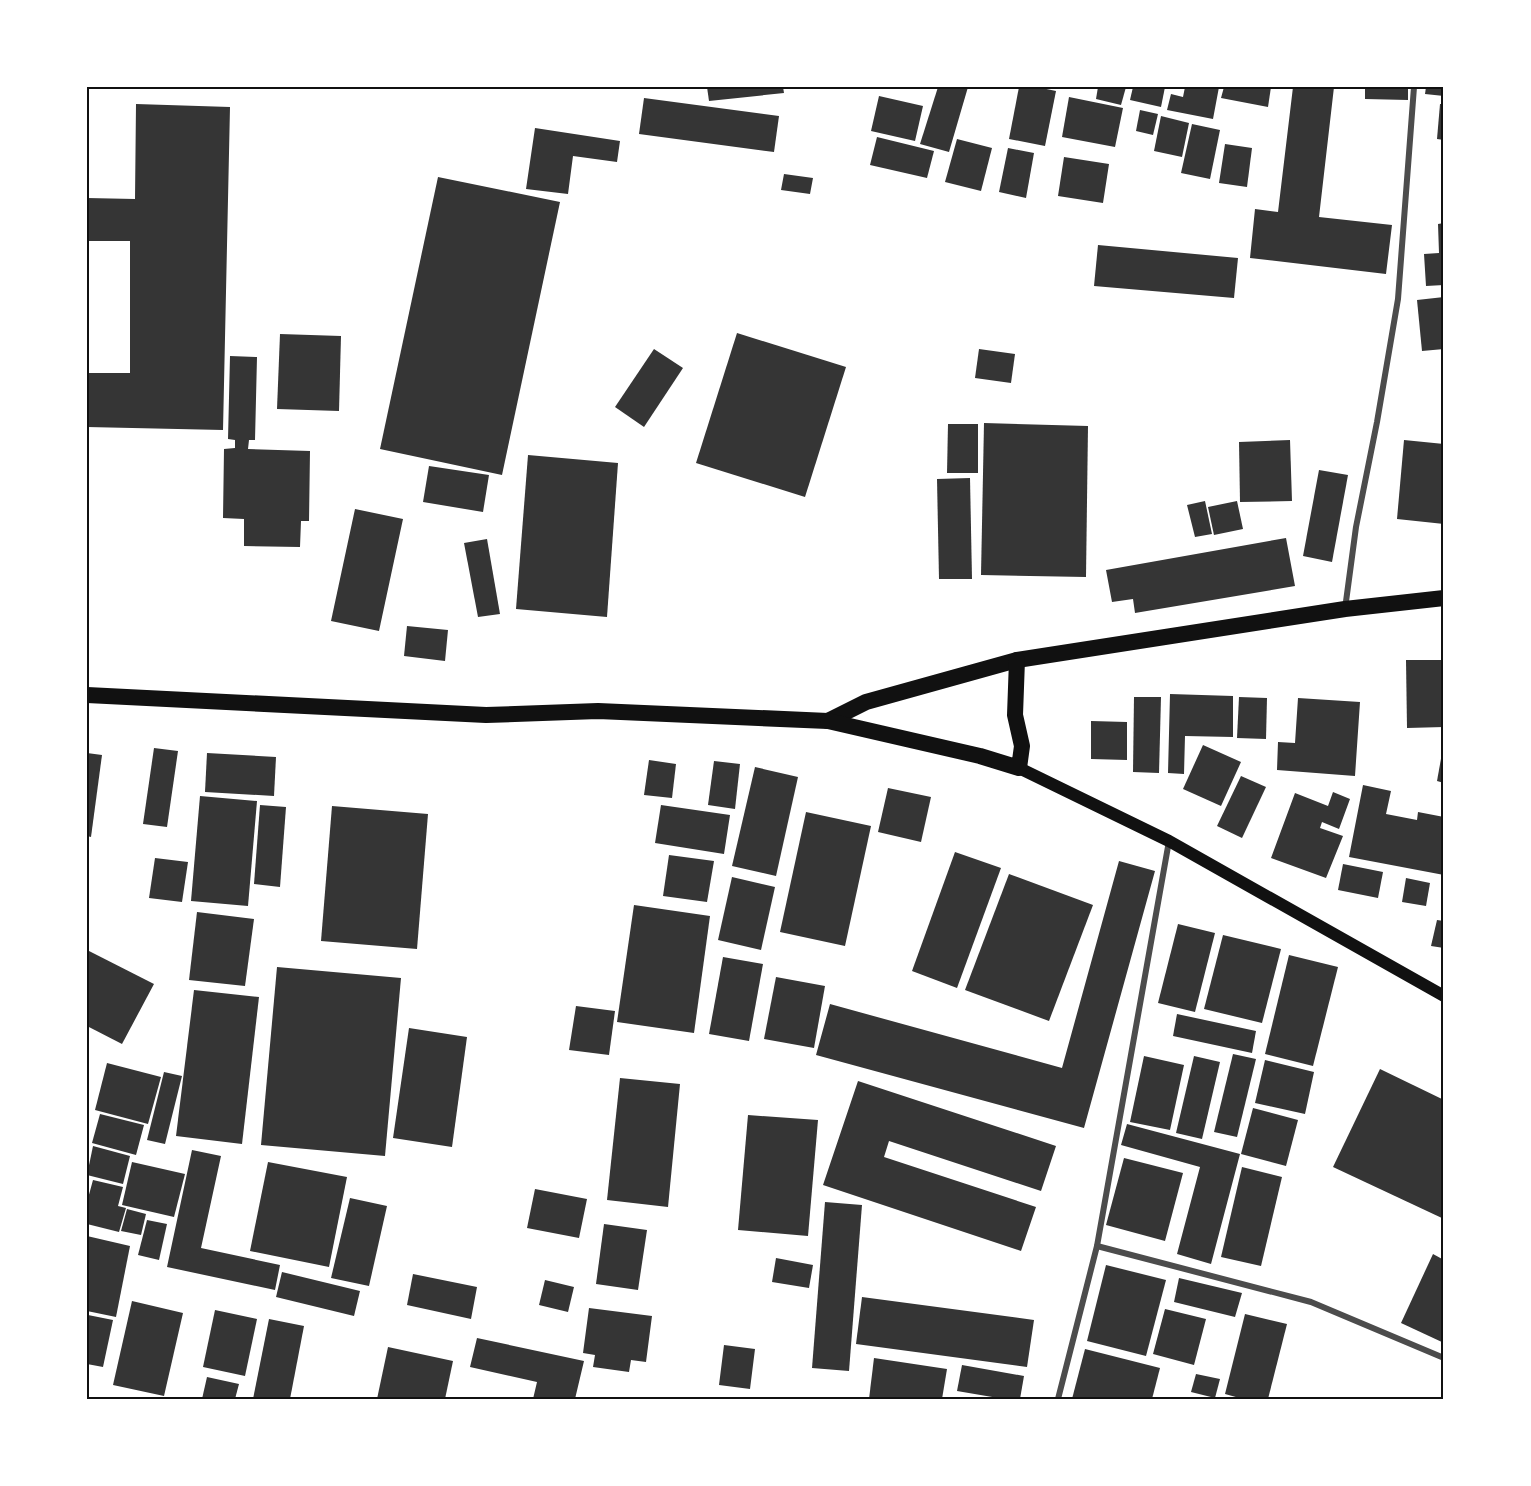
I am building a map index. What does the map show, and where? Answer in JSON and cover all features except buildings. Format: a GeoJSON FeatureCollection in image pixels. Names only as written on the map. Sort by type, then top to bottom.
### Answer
{"type":"FeatureCollection","features":[{"type":"Feature","properties":{"kind":"highway"},"geometry":{"type":"LineString","coordinates":[[828,722],[866,702],[1017,660],[1344,609],[1444,598]]}},
{"type":"Feature","properties":{"kind":"highway"},"geometry":{"type":"LineString","coordinates":[[87,695],[486,714],[598,711],[828,722],[969,753],[1019,768],[1022,746],[1015,715],[1017,660]]}},
{"type":"Feature","properties":{"kind":"main road"},"geometry":{"type":"LineString","coordinates":[[1019,768],[1169,841],[1444,996]]}},
{"type":"Feature","properties":{"kind":"street"},"geometry":{"type":"LineString","coordinates":[[1344,609],[1356,527],[1398,299],[1414,87]]}},
{"type":"Feature","properties":{"kind":"street"},"geometry":{"type":"LineString","coordinates":[[1058,1399],[1097,1246],[1169,841]]}},
{"type":"Feature","properties":{"kind":"street"},"geometry":{"type":"LineString","coordinates":[[1097,1246],[1311,1302],[1444,1358]]}}]}
